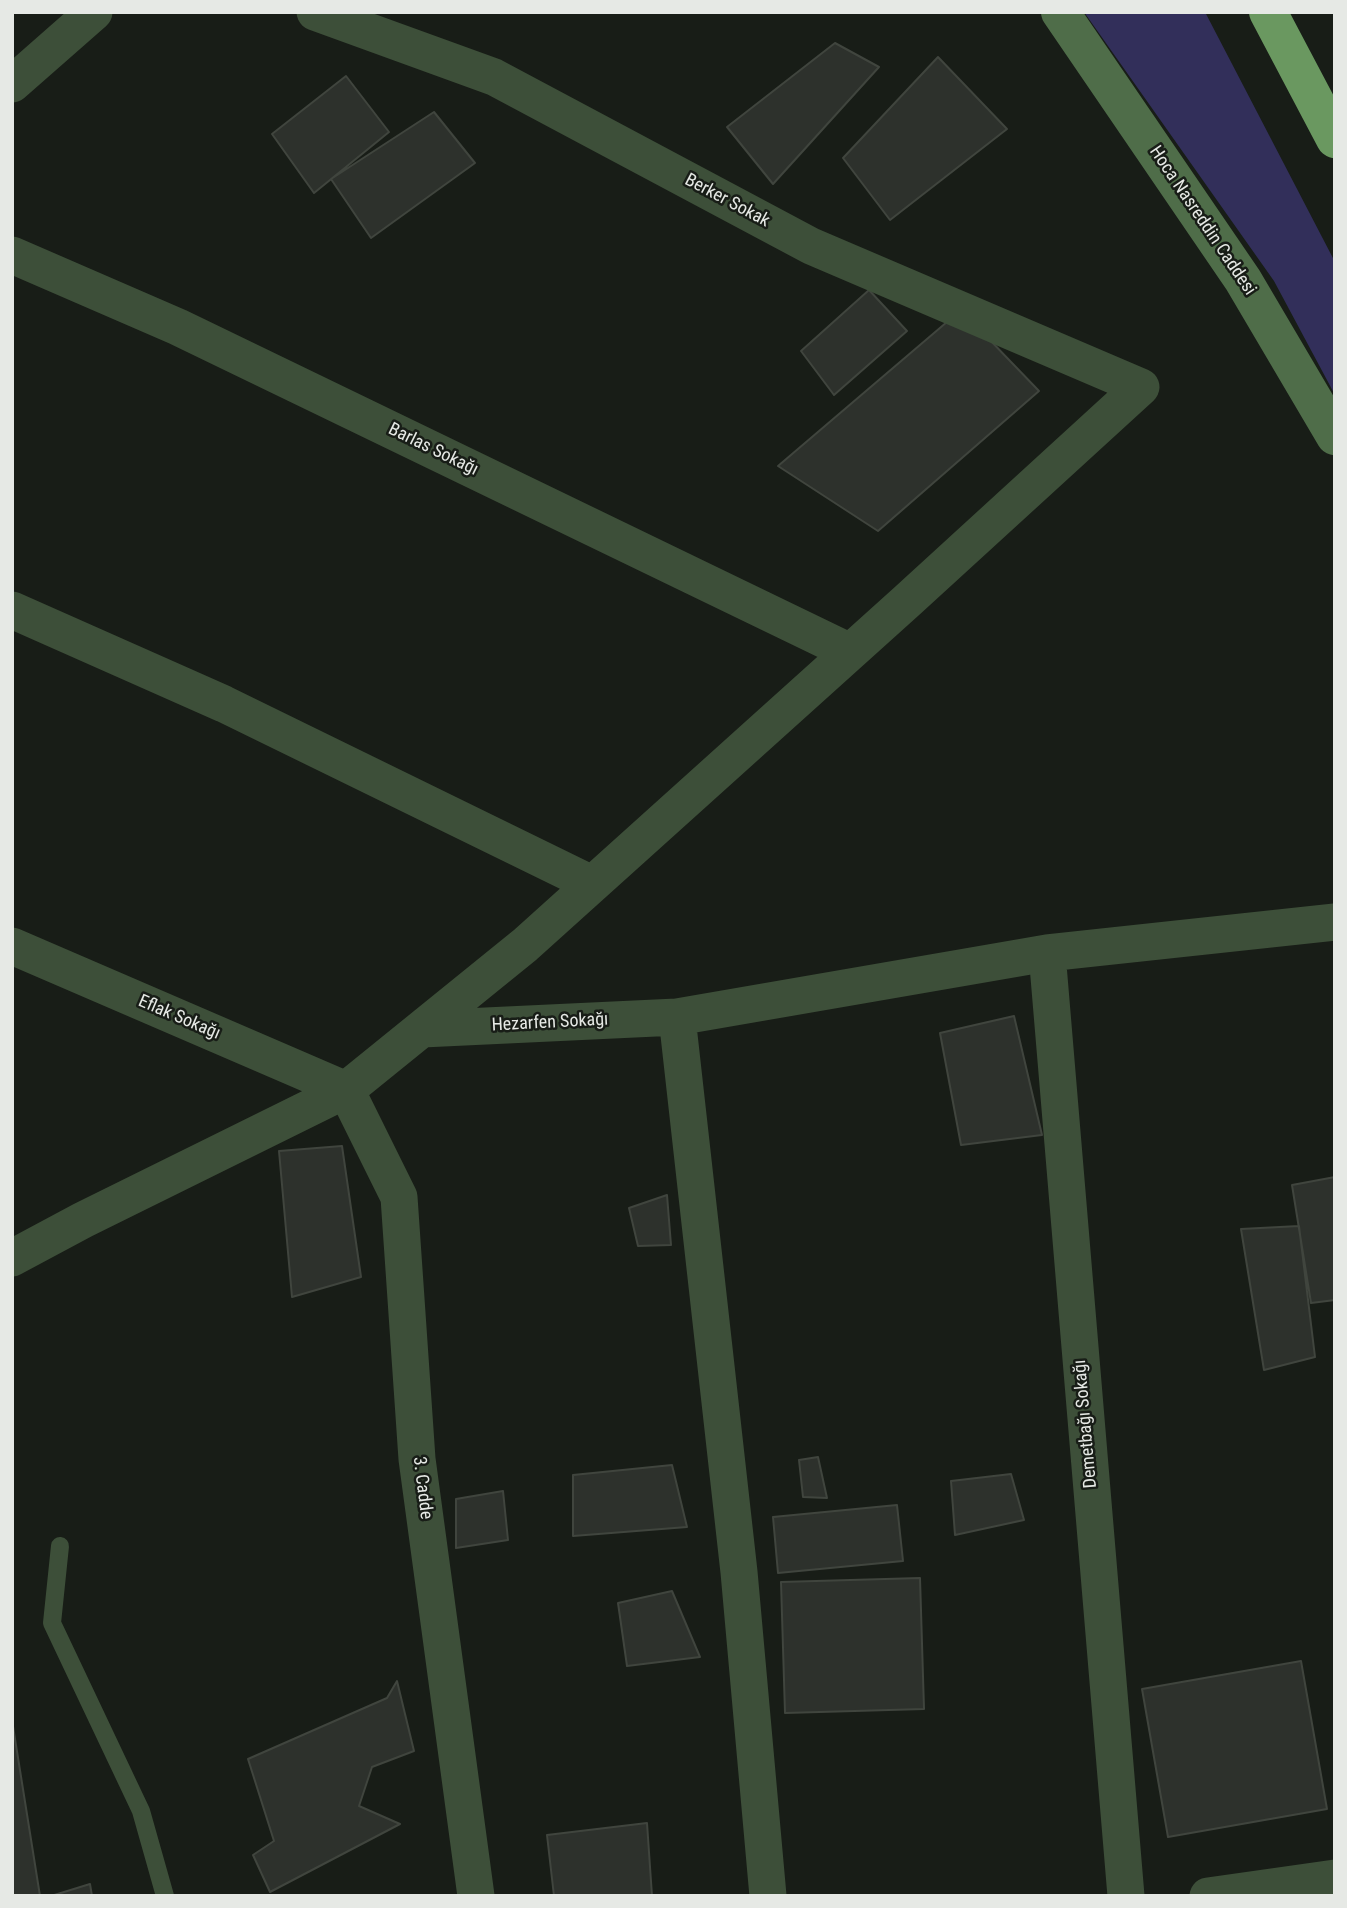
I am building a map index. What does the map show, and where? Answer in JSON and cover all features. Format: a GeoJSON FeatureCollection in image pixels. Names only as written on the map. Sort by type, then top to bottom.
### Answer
{"type":"FeatureCollection","features":[{"type":"Feature","properties":{"kind":"highway"},"geometry":{"type":"LineString","coordinates":[[1268,12],[1335,139]]}},
{"type":"Feature","properties":{"kind":"main road","name":"Hoca Nasreddin Caddesi"},"geometry":{"type":"LineString","coordinates":[[1060,12],[1243,280],[1335,436]]}},
{"type":"Feature","properties":{"kind":"street"},"geometry":{"type":"LineString","coordinates":[[12,84],[94,12]]}},
{"type":"Feature","properties":{"kind":"street","name":"Berker Sokak"},"geometry":{"type":"LineString","coordinates":[[315,12],[494,78],[811,246],[1140,387],[850,652]]}},
{"type":"Feature","properties":{"kind":"street","name":"Barlas Sokağı"},"geometry":{"type":"LineString","coordinates":[[12,255],[178,327],[850,652]]}},
{"type":"Feature","properties":{"kind":"street"},"geometry":{"type":"LineString","coordinates":[[12,610],[224,704],[593,884]]}},
{"type":"Feature","properties":{"kind":"street"},"geometry":{"type":"LineString","coordinates":[[12,1258],[346,1090],[525,945],[850,652]]}},
{"type":"Feature","properties":{"kind":"street","name":"Hezarfen Sokağı"},"geometry":{"type":"LineString","coordinates":[[422,1029],[677,1017],[1047,953],[1335,922]]}},
{"type":"Feature","properties":{"kind":"street","name":"Eflak Sokağı"},"geometry":{"type":"LineString","coordinates":[[12,946],[346,1090]]}},
{"type":"Feature","properties":{"kind":"street","name":"Demetbağı Sokağı"},"geometry":{"type":"LineString","coordinates":[[1047,953],[1126,1896]]}},
{"type":"Feature","properties":{"kind":"street"},"geometry":{"type":"LineString","coordinates":[[677,1017],[739,1573],[768,1896]]}},
{"type":"Feature","properties":{"kind":"street","name":"3. Cadde"},"geometry":{"type":"LineString","coordinates":[[346,1090],[399,1197],[417,1459],[476,1896]]}},
{"type":"Feature","properties":{"kind":"street"},"geometry":{"type":"LineString","coordinates":[[1208,1896],[1335,1878]]}},
{"type":"Feature","properties":{"kind":"lane"},"geometry":{"type":"LineString","coordinates":[[60,1546],[52,1623],[141,1811],[165,1896]]}},
{"type":"Feature","properties":{"kind":"shaded area"},"geometry":{"type":"Polygon","coordinates":[[[1084,12],[1205,12],[1335,262],[1335,395],[1274,281],[1084,12]]]}},
{"type":"Feature","properties":{"kind":"building"},"geometry":{"type":"Polygon","coordinates":[[[835,43],[879,67],[773,184],[727,127],[835,43]]]}},
{"type":"Feature","properties":{"kind":"building"},"geometry":{"type":"Polygon","coordinates":[[[938,57],[1007,129],[890,220],[843,158],[938,57]]]}},
{"type":"Feature","properties":{"kind":"building"},"geometry":{"type":"Polygon","coordinates":[[[346,76],[389,132],[314,193],[272,134],[346,76]]]}},
{"type":"Feature","properties":{"kind":"building"},"geometry":{"type":"Polygon","coordinates":[[[434,112],[475,163],[371,238],[331,179],[434,112]]]}},
{"type":"Feature","properties":{"kind":"building"},"geometry":{"type":"Polygon","coordinates":[[[869,290],[907,331],[834,395],[801,351],[869,290]]]}},
{"type":"Feature","properties":{"kind":"building"},"geometry":{"type":"Polygon","coordinates":[[[961,310],[1039,391],[878,531],[778,466],[961,310]]]}},
{"type":"Feature","properties":{"kind":"building"},"geometry":{"type":"Polygon","coordinates":[[[1014,1016],[1042,1135],[961,1145],[940,1033],[1014,1016]]]}},
{"type":"Feature","properties":{"kind":"building"},"geometry":{"type":"Polygon","coordinates":[[[342,1146],[361,1277],[292,1297],[279,1151],[342,1146]]]}},
{"type":"Feature","properties":{"kind":"building"},"geometry":{"type":"Polygon","coordinates":[[[1335,1177],[1335,1300],[1311,1303],[1292,1185],[1335,1177]]]}},
{"type":"Feature","properties":{"kind":"building"},"geometry":{"type":"Polygon","coordinates":[[[667,1195],[671,1245],[638,1246],[629,1208],[667,1195]]]}},
{"type":"Feature","properties":{"kind":"building"},"geometry":{"type":"Polygon","coordinates":[[[1299,1226],[1315,1357],[1264,1370],[1241,1229],[1299,1226]]]}},
{"type":"Feature","properties":{"kind":"building"},"geometry":{"type":"Polygon","coordinates":[[[818,1457],[827,1498],[803,1497],[799,1460],[818,1457]]]}},
{"type":"Feature","properties":{"kind":"building"},"geometry":{"type":"Polygon","coordinates":[[[672,1465],[687,1527],[573,1536],[573,1475],[672,1465]]]}},
{"type":"Feature","properties":{"kind":"building"},"geometry":{"type":"Polygon","coordinates":[[[1011,1474],[1024,1520],[955,1535],[951,1481],[1011,1474]]]}},
{"type":"Feature","properties":{"kind":"building"},"geometry":{"type":"Polygon","coordinates":[[[503,1491],[508,1540],[456,1548],[456,1499],[503,1491]]]}},
{"type":"Feature","properties":{"kind":"building"},"geometry":{"type":"Polygon","coordinates":[[[897,1505],[903,1561],[778,1573],[773,1517],[897,1505]]]}},
{"type":"Feature","properties":{"kind":"building"},"geometry":{"type":"Polygon","coordinates":[[[920,1578],[924,1709],[785,1713],[781,1582],[920,1578]]]}},
{"type":"Feature","properties":{"kind":"building"},"geometry":{"type":"Polygon","coordinates":[[[672,1591],[700,1657],[627,1666],[618,1603],[672,1591]]]}},
{"type":"Feature","properties":{"kind":"building"},"geometry":{"type":"Polygon","coordinates":[[[1301,1661],[1327,1809],[1168,1837],[1142,1689],[1301,1661]]]}},
{"type":"Feature","properties":{"kind":"building"},"geometry":{"type":"Polygon","coordinates":[[[397,1681],[414,1751],[372,1767],[359,1806],[400,1824],[270,1892],[253,1855],[274,1841],[248,1759],[387,1698],[397,1681]]]}},
{"type":"Feature","properties":{"kind":"building"},"geometry":{"type":"Polygon","coordinates":[[[12,1720],[40,1896],[12,1896],[12,1720]]]}},
{"type":"Feature","properties":{"kind":"building"},"geometry":{"type":"Polygon","coordinates":[[[647,1823],[652,1896],[554,1896],[547,1835],[647,1823]]]}},
{"type":"Feature","properties":{"kind":"building"},"geometry":{"type":"Polygon","coordinates":[[[90,1884],[92,1896],[51,1896],[90,1884]]]}}]}
